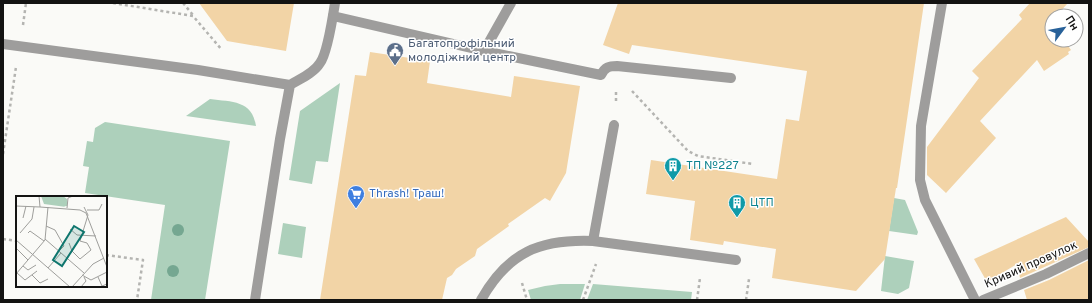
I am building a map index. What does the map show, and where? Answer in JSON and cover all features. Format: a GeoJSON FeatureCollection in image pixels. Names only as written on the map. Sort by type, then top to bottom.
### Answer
{"type":"FeatureCollection","features":[{"type":"Feature","properties":{"kind":"street"},"geometry":{"type":"LineString","coordinates":[[255,300],[280,139],[290,86],[321,63],[335,3]]}},
{"type":"Feature","properties":{"kind":"street"},"geometry":{"type":"LineString","coordinates":[[484,51],[511,3]]}},
{"type":"Feature","properties":{"kind":"street"},"geometry":{"type":"LineString","coordinates":[[942,3],[921,126],[920,180],[925,200],[975,300]]}},
{"type":"Feature","properties":{"kind":"street"},"geometry":{"type":"LineString","coordinates":[[333,16],[484,51],[601,75],[607,67],[617,66],[731,78]]}},
{"type":"Feature","properties":{"kind":"street"},"geometry":{"type":"LineString","coordinates":[[3,44],[198,70],[290,86]]}},
{"type":"Feature","properties":{"kind":"street"},"geometry":{"type":"LineString","coordinates":[[598,242],[614,125]]}},
{"type":"Feature","properties":{"kind":"street"},"geometry":{"type":"LineString","coordinates":[[481,300],[495,279],[524,253],[536,247],[553,243],[574,240],[598,242],[736,260]]}},
{"type":"Feature","properties":{"kind":"street","name":"Кривий провулок"},"geometry":{"type":"LineString","coordinates":[[983,300],[1046,274],[1089,253]]}},
{"type":"Feature","properties":{"kind":"path"},"geometry":{"type":"LineString","coordinates":[[113,3],[193,16]]}},
{"type":"Feature","properties":{"kind":"path"},"geometry":{"type":"LineString","coordinates":[[183,3],[219,47],[223,51],[228,52]]}},
{"type":"Feature","properties":{"kind":"path"},"geometry":{"type":"LineString","coordinates":[[601,75],[615,78],[616,108],[614,125]]}},
{"type":"Feature","properties":{"kind":"path"},"geometry":{"type":"LineString","coordinates":[[3,154],[11,99]]}},
{"type":"Feature","properties":{"kind":"path"},"geometry":{"type":"LineString","coordinates":[[643,102],[692,154],[753,164]]}},
{"type":"Feature","properties":{"kind":"path"},"geometry":{"type":"LineString","coordinates":[[3,239],[16,241]]}},
{"type":"Feature","properties":{"kind":"path"},"geometry":{"type":"LineString","coordinates":[[584,300],[598,242]]}},
{"type":"Feature","properties":{"kind":"path"},"geometry":{"type":"LineString","coordinates":[[107,254],[143,260],[137,300]]}},
{"type":"Feature","properties":{"kind":"green space"},"geometry":{"type":"Polygon","coordinates":[[[340,83],[328,162],[316,161],[312,184],[289,180],[300,111],[340,83]]]}},
{"type":"Feature","properties":{"kind":"green space"},"geometry":{"type":"Polygon","coordinates":[[[210,99],[240,104],[250,111],[254,117],[256,126],[186,116],[210,99]]]}},
{"type":"Feature","properties":{"kind":"green space"},"geometry":{"type":"Polygon","coordinates":[[[105,122],[230,141],[205,300],[151,300],[165,205],[85,193],[89,167],[83,166],[87,141],[93,142],[95,128],[105,122]]]}},
{"type":"Feature","properties":{"kind":"green space"},"geometry":{"type":"Polygon","coordinates":[[[894,198],[905,200],[918,232],[917,235],[889,231],[894,198]]]}},
{"type":"Feature","properties":{"kind":"green space"},"geometry":{"type":"Polygon","coordinates":[[[283,223],[306,227],[302,258],[278,254],[283,223]]]}},
{"type":"Feature","properties":{"kind":"green space"},"geometry":{"type":"Polygon","coordinates":[[[885,256],[914,261],[909,288],[898,294],[881,291],[885,256]]]}},
{"type":"Feature","properties":{"kind":"green space"},"geometry":{"type":"Polygon","coordinates":[[[560,284],[585,284],[580,300],[531,300],[528,290],[560,284]]]}},
{"type":"Feature","properties":{"kind":"green space"},"geometry":{"type":"Polygon","coordinates":[[[593,284],[692,292],[691,300],[587,300],[593,284]]]}},
{"type":"Feature","properties":{"kind":"building"},"geometry":{"type":"Polygon","coordinates":[[[199,3],[294,3],[286,51],[227,41],[199,3]]]}},
{"type":"Feature","properties":{"kind":"building"},"geometry":{"type":"Polygon","coordinates":[[[618,3],[924,3],[885,259],[856,291],[772,278],[776,249],[724,241],[723,245],[690,240],[695,201],[646,194],[651,160],[777,179],[786,119],[799,121],[807,71],[632,45],[629,54],[603,45],[618,3]]]}},
{"type":"Feature","properties":{"kind":"building"},"geometry":{"type":"Polygon","coordinates":[[[1030,3],[1068,3],[1063,8],[1044,8],[1044,48],[1070,48],[1071,50],[1068,52],[1069,54],[1044,71],[1037,60],[980,121],[996,138],[946,193],[927,175],[927,147],[979,78],[972,71],[1022,19],[1019,15],[1030,3]]]}},
{"type":"Feature","properties":{"kind":"building"},"geometry":{"type":"Polygon","coordinates":[[[370,52],[430,61],[427,83],[511,97],[514,76],[580,86],[566,173],[550,201],[545,198],[508,224],[509,226],[477,249],[475,256],[456,269],[452,275],[447,278],[442,300],[320,300],[355,75],[366,76],[370,52]]]}},
{"type":"Feature","properties":{"kind":"building"},"geometry":{"type":"Polygon","coordinates":[[[1066,217],[1089,242],[1089,247],[1020,278],[1017,264],[987,282],[974,259],[1066,217]]]}},
{"type":"Feature","properties":{"kind":"building"},"geometry":{"type":"Polygon","coordinates":[[[1089,260],[1089,300],[1027,300],[1024,290],[1049,280],[1089,260]]]}},
{"type":"Feature","properties":{"kind":"place","name":"Багатопрофільний молодіжний центр"},"geometry":{"type":"Point","coordinates":[395,66]}},
{"type":"Feature","properties":{"kind":"place","name":"ТП №227"},"geometry":{"type":"Point","coordinates":[673,181]}},
{"type":"Feature","properties":{"kind":"place","name":"Thrash! Траш!"},"geometry":{"type":"Point","coordinates":[356,209]}},
{"type":"Feature","properties":{"kind":"place","name":"ЦТП"},"geometry":{"type":"Point","coordinates":[737,218]}}]}
